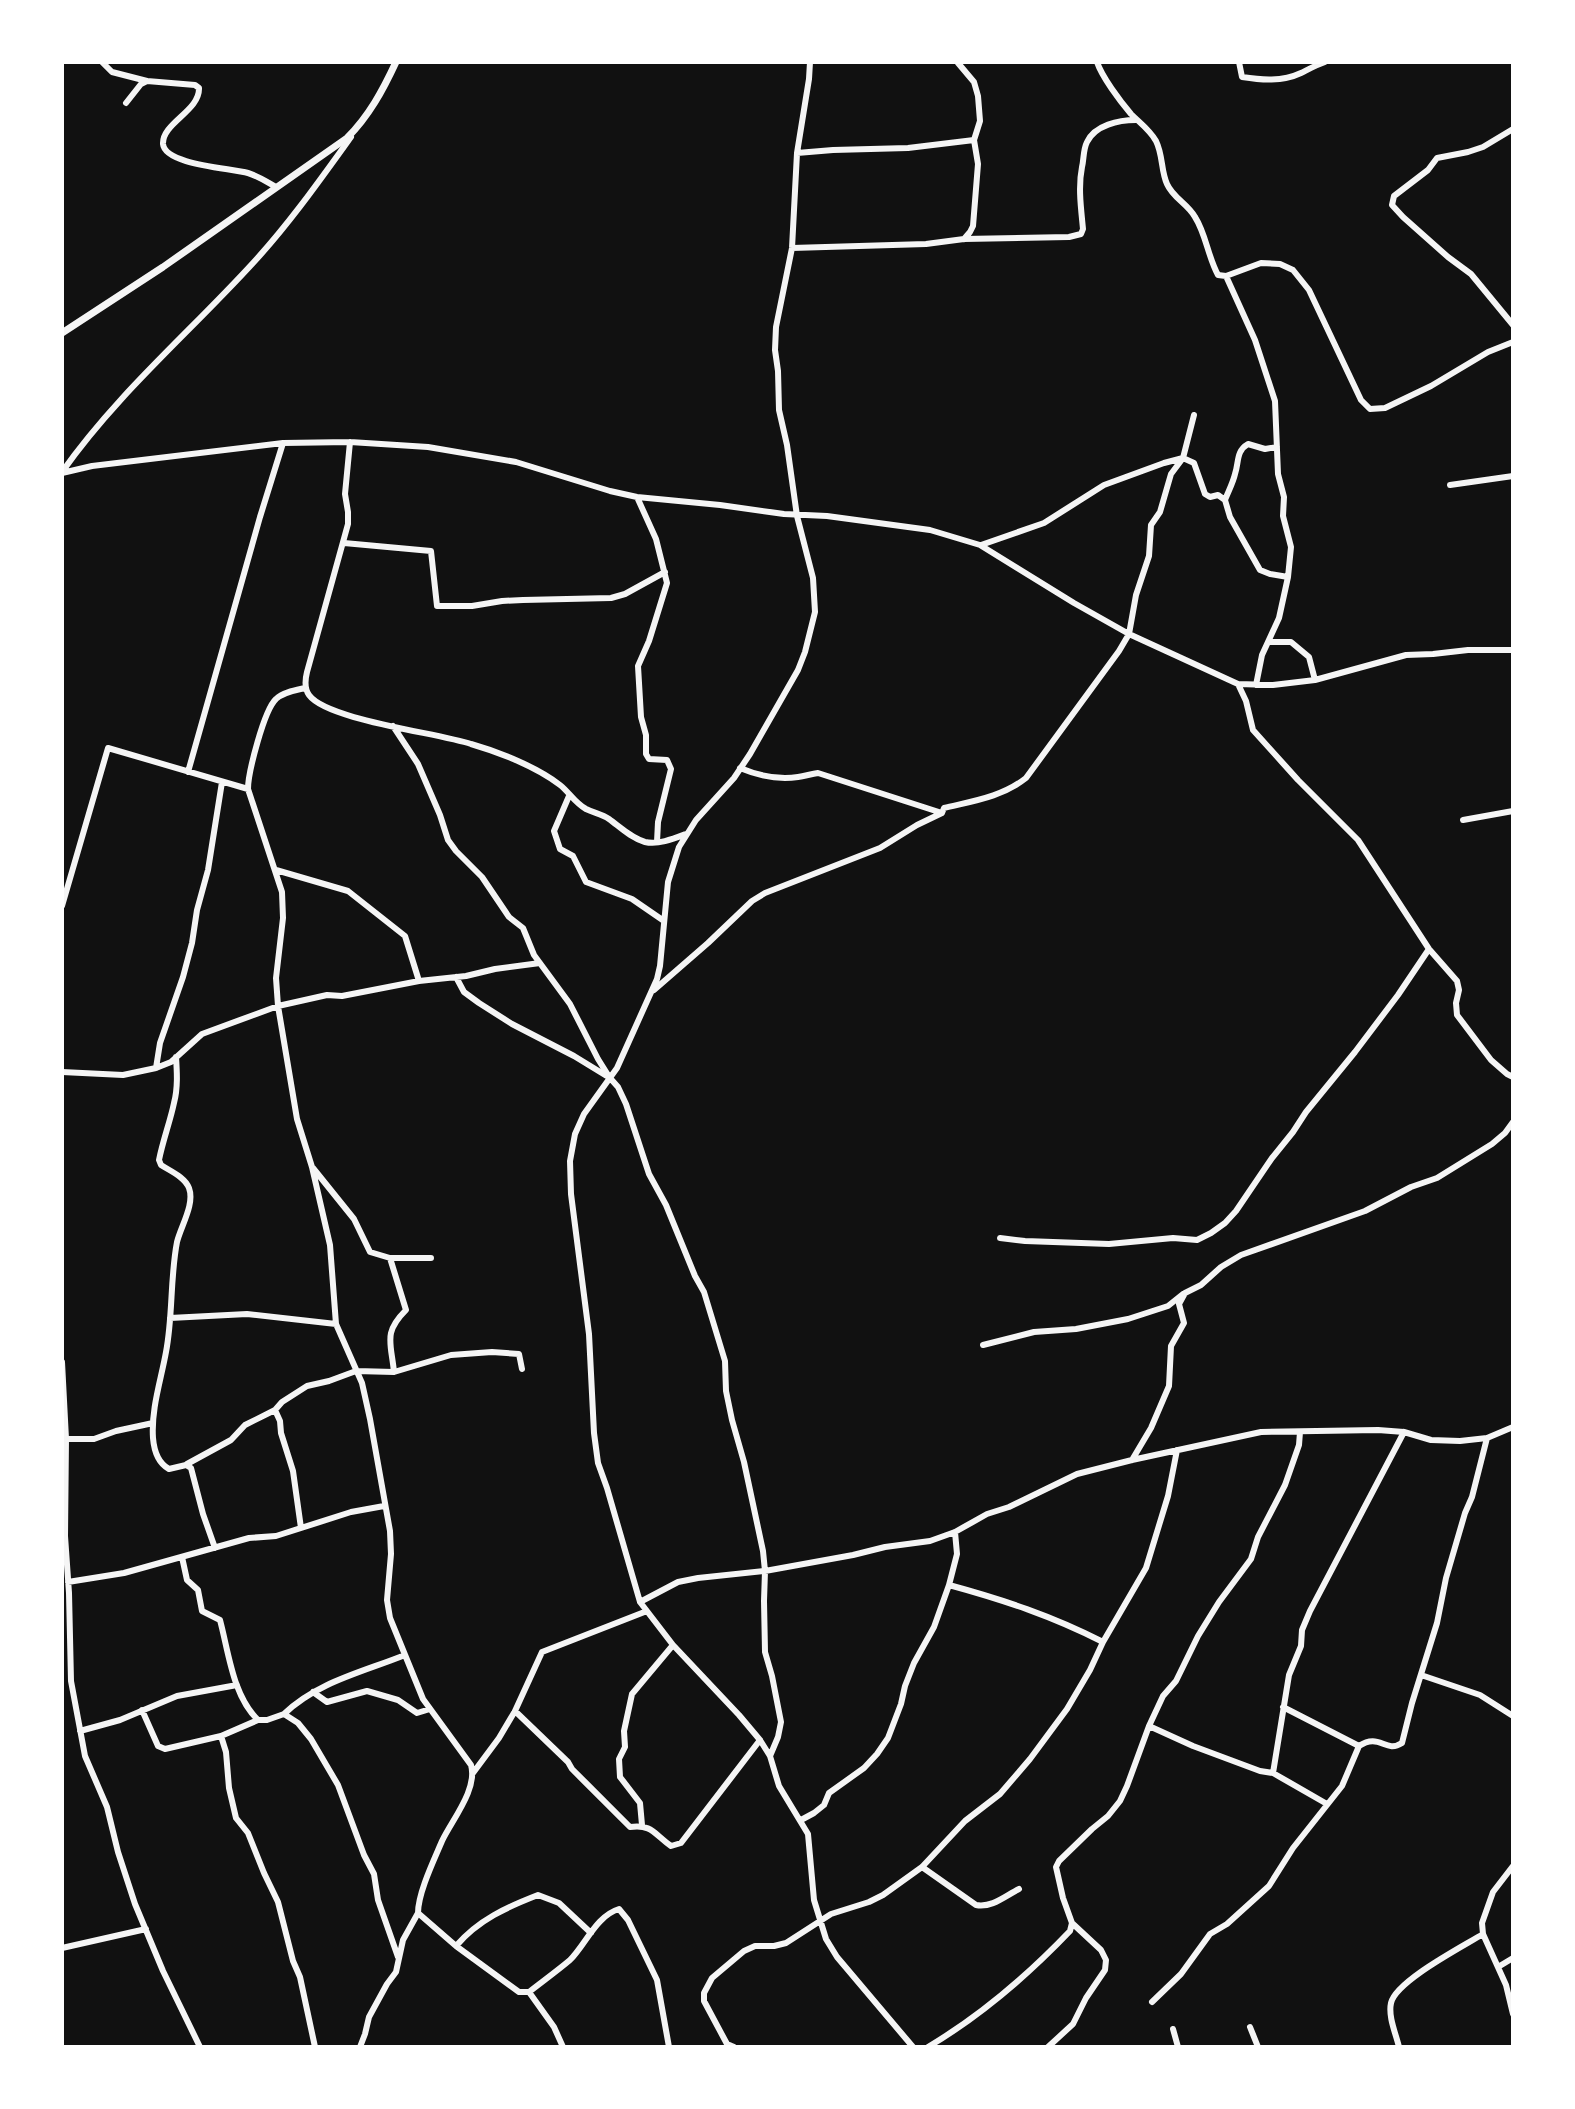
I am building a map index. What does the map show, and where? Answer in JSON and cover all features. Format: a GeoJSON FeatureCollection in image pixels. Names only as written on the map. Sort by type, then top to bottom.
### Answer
{"type":"FeatureCollection","features":[{"type":"Feature","properties":{"kind":"street"},"geometry":{"type":"LineString","coordinates":[[102,62],[112,72],[147,81],[195,85],[199,88],[196,100],[165,137],[163,143],[170,155],[250,173],[276,187]]}},
{"type":"Feature","properties":{"kind":"street"},"geometry":{"type":"LineString","coordinates":[[62,472],[108,412],[253,264],[303,204],[361,125],[396,62]]}},
{"type":"Feature","properties":{"kind":"street"},"geometry":{"type":"LineString","coordinates":[[810,62],[797,153],[792,248],[776,327],[775,350],[779,410],[797,516],[813,578],[815,612],[798,670],[740,768],[686,834],[679,847],[668,882],[657,979],[626,1050],[590,1104],[575,1134],[570,1181],[586,1300],[595,1450],[640,1602],[673,1645],[739,1715],[770,1756],[779,1786],[808,1834],[814,1900],[826,1939],[837,1957],[913,2047]]}},
{"type":"Feature","properties":{"kind":"street"},"geometry":{"type":"LineString","coordinates":[[1097,62],[1107,81],[1157,143],[1166,183],[1198,221],[1216,271],[1226,276],[1261,263],[1280,264],[1293,270],[1309,290],[1361,400],[1370,409],[1385,408],[1431,386],[1501,345],[1513,342]]}},
{"type":"Feature","properties":{"kind":"street"},"geometry":{"type":"LineString","coordinates":[[1239,62],[1242,77],[1261,80],[1298,75],[1325,62]]}},
{"type":"Feature","properties":{"kind":"street"},"geometry":{"type":"LineString","coordinates":[[958,63],[974,82],[980,121],[974,140],[978,164],[973,226],[964,239]]}},
{"type":"Feature","properties":{"kind":"street"},"geometry":{"type":"LineString","coordinates":[[126,103],[147,81]]}},
{"type":"Feature","properties":{"kind":"street"},"geometry":{"type":"LineString","coordinates":[[792,248],[926,244],[964,239],[1069,237],[1081,234],[1079,177],[1085,145],[1092,134],[1111,124],[1138,120]]}},
{"type":"Feature","properties":{"kind":"street"},"geometry":{"type":"LineString","coordinates":[[62,333],[163,267],[331,150],[361,125]]}},
{"type":"Feature","properties":{"kind":"street"},"geometry":{"type":"LineString","coordinates":[[1513,129],[1483,147],[1437,158],[1428,170],[1394,196],[1392,205],[1471,274],[1513,325]]}},
{"type":"Feature","properties":{"kind":"street"},"geometry":{"type":"LineString","coordinates":[[797,153],[908,148],[974,140]]}},
{"type":"Feature","properties":{"kind":"street"},"geometry":{"type":"LineString","coordinates":[[1226,276],[1255,340],[1275,401],[1278,474],[1284,497],[1283,516],[1291,547],[1279,618],[1262,655],[1256,685]]}},
{"type":"Feature","properties":{"kind":"street"},"geometry":{"type":"LineString","coordinates":[[651,992],[752,901],[765,893],[880,848],[942,813],[944,808],[992,796],[1013,788],[1026,778],[1129,634],[1136,595],[1149,556],[1151,525],[1160,512],[1171,474],[1183,458],[1194,415]]}},
{"type":"Feature","properties":{"kind":"street"},"geometry":{"type":"LineString","coordinates":[[62,472],[283,443],[350,442],[428,447],[495,457],[637,497],[930,530],[980,545],[1129,634],[1238,684],[1315,680],[1406,655],[1513,650]]}},
{"type":"Feature","properties":{"kind":"street"},"geometry":{"type":"LineString","coordinates":[[350,442],[344,543],[307,672],[305,688],[315,701],[352,716],[447,737],[505,756],[548,777],[586,809],[605,816],[645,842],[686,834]]}},
{"type":"Feature","properties":{"kind":"street"},"geometry":{"type":"LineString","coordinates":[[188,772],[283,443]]}},
{"type":"Feature","properties":{"kind":"street"},"geometry":{"type":"LineString","coordinates":[[1225,500],[1242,448],[1248,444],[1265,449],[1277,447]]}},
{"type":"Feature","properties":{"kind":"street"},"geometry":{"type":"LineString","coordinates":[[980,545],[1044,523],[1104,485],[1183,458],[1194,463],[1205,494],[1210,497],[1218,495],[1225,500],[1230,517],[1260,570],[1288,577]]}},
{"type":"Feature","properties":{"kind":"street"},"geometry":{"type":"LineString","coordinates":[[1450,485],[1513,476]]}},
{"type":"Feature","properties":{"kind":"street"},"geometry":{"type":"LineString","coordinates":[[637,497],[656,539],[667,583],[638,666],[646,754],[649,759],[667,760],[671,769],[658,822],[657,842]]}},
{"type":"Feature","properties":{"kind":"street"},"geometry":{"type":"LineString","coordinates":[[344,543],[431,551],[437,606],[472,606],[513,600],[611,598],[625,594],[665,572]]}},
{"type":"Feature","properties":{"kind":"street"},"geometry":{"type":"LineString","coordinates":[[1268,642],[1291,642],[1309,657],[1315,680]]}},
{"type":"Feature","properties":{"kind":"street"},"geometry":{"type":"LineString","coordinates":[[1238,684],[1253,730],[1358,840],[1429,949],[1457,981],[1457,1015],[1491,1060],[1513,1077]]}},
{"type":"Feature","properties":{"kind":"street"},"geometry":{"type":"LineString","coordinates":[[305,688],[285,693],[275,700],[248,776],[248,789],[282,892],[283,918],[276,978],[278,1006],[297,1119],[330,1245],[336,1324],[367,1404],[390,1531],[387,1600],[390,1618],[423,1699],[471,1765],[473,1773]]}},
{"type":"Feature","properties":{"kind":"street"},"geometry":{"type":"LineString","coordinates":[[393,726],[418,764],[448,840],[482,877],[509,917],[523,928],[534,955],[570,1004],[598,1059],[618,1087],[644,1163],[704,1292],[725,1361],[726,1391],[744,1462],[765,1571],[765,1652],[781,1722],[770,1756]]}},
{"type":"Feature","properties":{"kind":"street"},"geometry":{"type":"LineString","coordinates":[[62,906],[108,748],[248,789]]}},
{"type":"Feature","properties":{"kind":"street"},"geometry":{"type":"LineString","coordinates":[[740,768],[774,777],[818,773],[942,813]]}},
{"type":"Feature","properties":{"kind":"street"},"geometry":{"type":"LineString","coordinates":[[156,1068],[160,1043],[192,943],[222,782]]}},
{"type":"Feature","properties":{"kind":"street"},"geometry":{"type":"LineString","coordinates":[[569,796],[554,831],[560,849],[573,856],[586,882],[632,899],[664,921]]}},
{"type":"Feature","properties":{"kind":"street"},"geometry":{"type":"LineString","coordinates":[[1463,820],[1513,811]]}},
{"type":"Feature","properties":{"kind":"street"},"geometry":{"type":"LineString","coordinates":[[276,870],[348,891],[405,936],[419,981]]}},
{"type":"Feature","properties":{"kind":"street"},"geometry":{"type":"LineString","coordinates":[[1000,1238],[1109,1244],[1173,1238],[1197,1240],[1211,1233],[1236,1211],[1272,1158],[1398,995],[1429,949]]}},
{"type":"Feature","properties":{"kind":"street"},"geometry":{"type":"LineString","coordinates":[[62,1072],[123,1075],[156,1068],[164,1066],[202,1034],[278,1006],[327,995],[342,996],[540,963]]}},
{"type":"Feature","properties":{"kind":"street"},"geometry":{"type":"LineString","coordinates":[[456,977],[464,992],[479,1003],[610,1078]]}},
{"type":"Feature","properties":{"kind":"street"},"geometry":{"type":"LineString","coordinates":[[176,1057],[175,1101],[159,1160],[161,1165],[187,1184],[190,1199],[174,1258],[166,1351],[153,1423],[153,1439],[162,1465],[169,1469],[186,1465],[231,1440],[245,1425],[275,1410],[307,1386],[356,1371],[394,1372],[451,1355],[492,1352],[519,1354],[522,1369]]}},
{"type":"Feature","properties":{"kind":"street"},"geometry":{"type":"LineString","coordinates":[[983,1345],[1034,1332],[1076,1329],[1128,1319],[1168,1306],[1241,1255],[1365,1211],[1411,1187],[1437,1178],[1492,1144],[1513,1122]]}},
{"type":"Feature","properties":{"kind":"street"},"geometry":{"type":"LineString","coordinates":[[312,1167],[354,1219],[370,1252],[390,1258],[431,1258]]}},
{"type":"Feature","properties":{"kind":"street"},"geometry":{"type":"LineString","coordinates":[[390,1258],[406,1310],[393,1322],[390,1330],[394,1372]]}},
{"type":"Feature","properties":{"kind":"street"},"geometry":{"type":"LineString","coordinates":[[1132,1460],[1151,1428],[1169,1386],[1171,1346],[1184,1323],[1179,1304],[1185,1293]]}},
{"type":"Feature","properties":{"kind":"street"},"geometry":{"type":"LineString","coordinates":[[170,1318],[247,1314],[336,1324]]}},
{"type":"Feature","properties":{"kind":"street"},"geometry":{"type":"LineString","coordinates":[[62,1362],[71,1681],[85,1756],[107,1807],[118,1852],[146,1929],[200,2047]]}},
{"type":"Feature","properties":{"kind":"street"},"geometry":{"type":"LineString","coordinates":[[275,1410],[293,1471],[301,1528]]}},
{"type":"Feature","properties":{"kind":"street"},"geometry":{"type":"LineString","coordinates":[[64,1439],[94,1439],[153,1423]]}},
{"type":"Feature","properties":{"kind":"street"},"geometry":{"type":"LineString","coordinates":[[640,1602],[678,1582],[765,1571],[930,1541],[1077,1474],[1261,1432],[1351,1429],[1404,1432],[1431,1440],[1460,1441],[1487,1438],[1513,1427]]}},
{"type":"Feature","properties":{"kind":"street"},"geometry":{"type":"LineString","coordinates":[[1048,2047],[1073,2024],[1105,1970],[1106,1960],[1101,1950],[1072,1923],[1056,1867],[1120,1801],[1163,1696],[1176,1681],[1219,1602],[1251,1559],[1258,1537],[1285,1485],[1299,1445],[1300,1432]]}},
{"type":"Feature","properties":{"kind":"street"},"geometry":{"type":"LineString","coordinates":[[1273,1773],[1289,1675],[1301,1646],[1302,1630],[1404,1432]]}},
{"type":"Feature","properties":{"kind":"street"},"geometry":{"type":"LineString","coordinates":[[1152,2002],[1181,1974],[1210,1934],[1227,1924],[1269,1886],[1293,1848],[1342,1786],[1359,1746],[1371,1741],[1391,1747],[1402,1743],[1487,1438]]}},
{"type":"Feature","properties":{"kind":"street"},"geometry":{"type":"LineString","coordinates":[[734,2047],[727,2044],[704,2001],[704,1993],[712,1978],[744,1951],[755,1946],[786,1943],[831,1914],[883,1895],[922,1867],[965,1821],[1000,1794],[1030,1759],[1067,1709],[1146,1568],[1168,1496],[1177,1450]]}},
{"type":"Feature","properties":{"kind":"street"},"geometry":{"type":"LineString","coordinates":[[186,1465],[191,1468],[215,1548]]}},
{"type":"Feature","properties":{"kind":"street"},"geometry":{"type":"LineString","coordinates":[[68,1582],[124,1573],[249,1538],[276,1536],[351,1512],[384,1506]]}},
{"type":"Feature","properties":{"kind":"street"},"geometry":{"type":"LineString","coordinates":[[801,1820],[824,1805],[829,1793],[853,1777],[883,1746],[914,1663],[934,1627],[949,1585],[957,1554],[955,1532]]}},
{"type":"Feature","properties":{"kind":"street"},"geometry":{"type":"LineString","coordinates":[[182,1557],[187,1580],[198,1590],[202,1611],[220,1620],[237,1685],[248,1710],[258,1720]]}},
{"type":"Feature","properties":{"kind":"street"},"geometry":{"type":"LineString","coordinates":[[949,1585],[1025,1607],[1103,1642]]}},
{"type":"Feature","properties":{"kind":"street"},"geometry":{"type":"LineString","coordinates":[[360,2047],[369,2017],[396,1972],[403,1940],[418,1913],[439,1849],[464,1801],[473,1773],[515,1711],[542,1652],[647,1611]]}},
{"type":"Feature","properties":{"kind":"street"},"geometry":{"type":"LineString","coordinates":[[642,1825],[640,1803],[620,1777],[619,1759],[625,1747],[624,1731],[632,1694],[673,1645]]}},
{"type":"Feature","properties":{"kind":"street"},"geometry":{"type":"LineString","coordinates":[[142,1710],[158,1746],[165,1749],[221,1736],[258,1720],[284,1714],[313,1692],[335,1681],[405,1655]]}},
{"type":"Feature","properties":{"kind":"street"},"geometry":{"type":"LineString","coordinates":[[1421,1675],[1480,1695],[1513,1716]]}},
{"type":"Feature","properties":{"kind":"street"},"geometry":{"type":"LineString","coordinates":[[62,1683],[71,1681]]}},
{"type":"Feature","properties":{"kind":"street"},"geometry":{"type":"LineString","coordinates":[[80,1731],[120,1720],[177,1696],[237,1685]]}},
{"type":"Feature","properties":{"kind":"street"},"geometry":{"type":"LineString","coordinates":[[313,1692],[327,1702],[367,1691],[398,1700],[417,1713],[430,1709]]}},
{"type":"Feature","properties":{"kind":"street"},"geometry":{"type":"LineString","coordinates":[[1283,1707],[1359,1746]]}},
{"type":"Feature","properties":{"kind":"street"},"geometry":{"type":"LineString","coordinates":[[515,1711],[630,1827],[642,1825],[671,1846],[681,1843],[760,1740]]}},
{"type":"Feature","properties":{"kind":"street"},"geometry":{"type":"LineString","coordinates":[[284,1714],[298,1723],[311,1739],[338,1785],[374,1874],[378,1900],[398,1957]]}},
{"type":"Feature","properties":{"kind":"street"},"geometry":{"type":"LineString","coordinates":[[1149,1726],[1193,1746],[1273,1773],[1327,1804]]}},
{"type":"Feature","properties":{"kind":"street"},"geometry":{"type":"LineString","coordinates":[[221,1736],[236,1818],[248,1833],[278,1902],[300,1977],[315,2047]]}},
{"type":"Feature","properties":{"kind":"street"},"geometry":{"type":"LineString","coordinates":[[1513,1866],[1493,1892],[1482,1923],[1483,1934],[1506,1985],[1513,2014]]}},
{"type":"Feature","properties":{"kind":"street"},"geometry":{"type":"LineString","coordinates":[[922,1867],[976,1905],[992,1904],[1019,1889]]}},
{"type":"Feature","properties":{"kind":"street"},"geometry":{"type":"LineString","coordinates":[[456,1946],[466,1934],[503,1909],[538,1895],[559,1903],[591,1933]]}},
{"type":"Feature","properties":{"kind":"street"},"geometry":{"type":"LineString","coordinates":[[418,1913],[456,1946],[519,1992],[529,1992],[572,1958],[591,1933],[614,1910],[619,1909],[628,1920],[657,1980],[669,2047]]}},
{"type":"Feature","properties":{"kind":"street"},"geometry":{"type":"LineString","coordinates":[[928,2047],[951,2034],[1025,1975],[1070,1931],[1072,1923]]}},
{"type":"Feature","properties":{"kind":"street"},"geometry":{"type":"LineString","coordinates":[[62,1948],[146,1929]]}},
{"type":"Feature","properties":{"kind":"street"},"geometry":{"type":"LineString","coordinates":[[1399,2047],[1391,2011],[1394,1995],[1424,1970],[1483,1934]]}},
{"type":"Feature","properties":{"kind":"street"},"geometry":{"type":"LineString","coordinates":[[1498,1967],[1513,1958]]}},
{"type":"Feature","properties":{"kind":"street"},"geometry":{"type":"LineString","coordinates":[[529,1992],[554,2027],[563,2047]]}},
{"type":"Feature","properties":{"kind":"street"},"geometry":{"type":"LineString","coordinates":[[1250,2027],[1258,2047]]}},
{"type":"Feature","properties":{"kind":"street"},"geometry":{"type":"LineString","coordinates":[[1173,2029],[1178,2047]]}}]}
